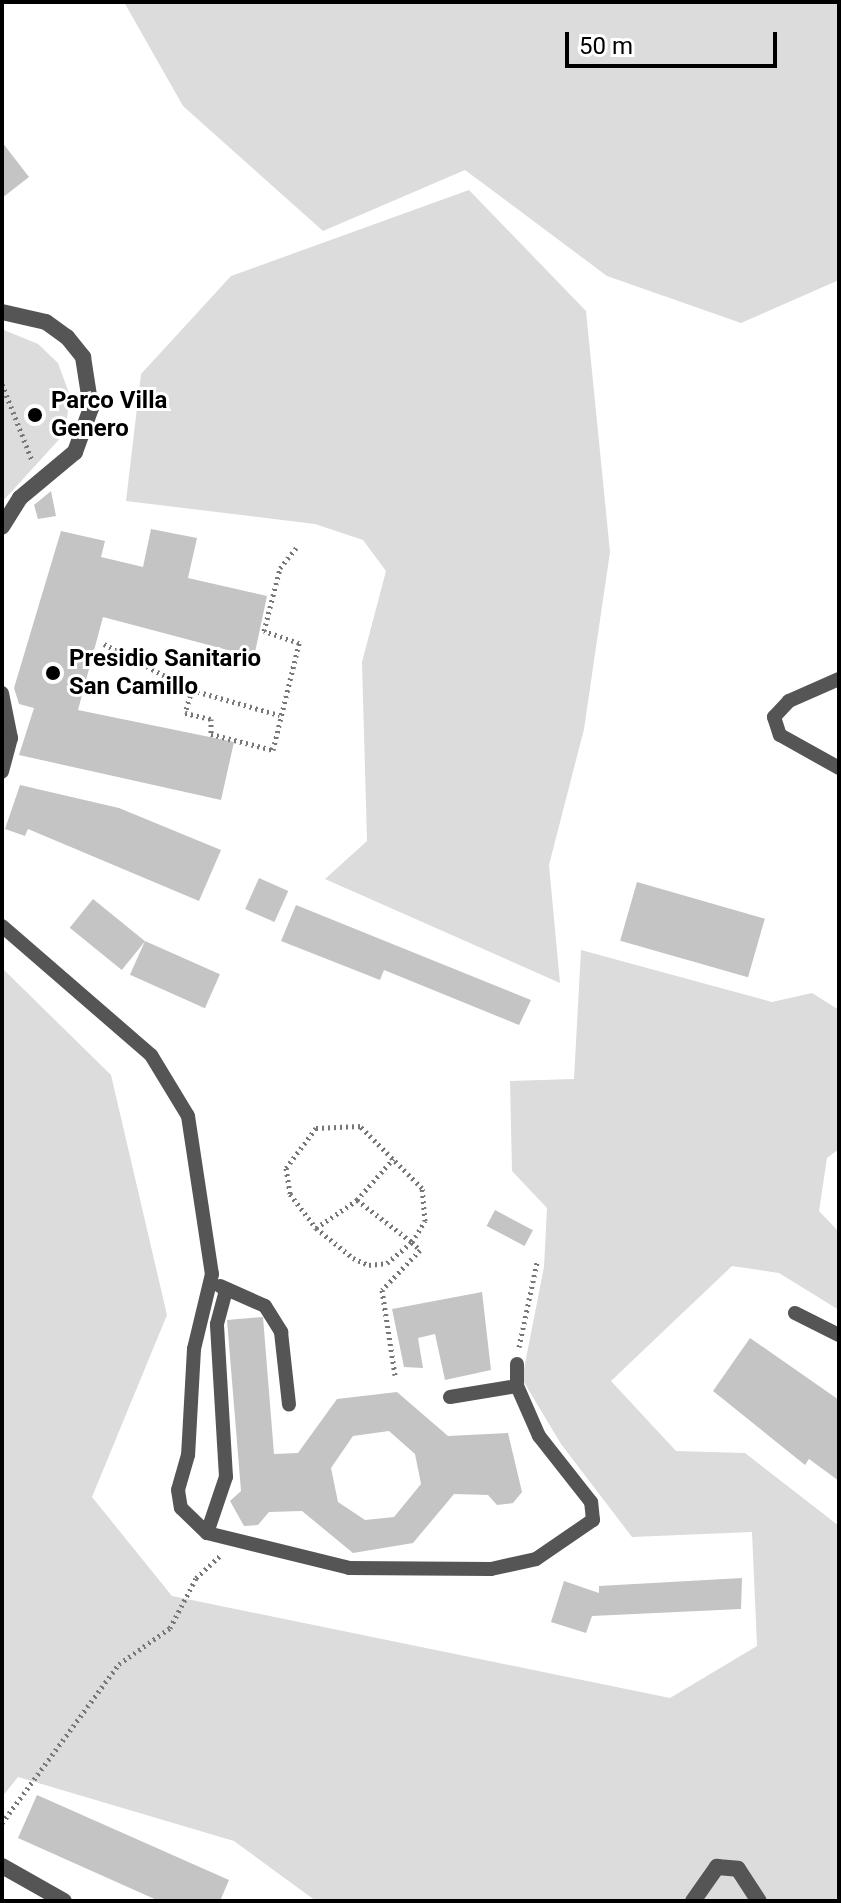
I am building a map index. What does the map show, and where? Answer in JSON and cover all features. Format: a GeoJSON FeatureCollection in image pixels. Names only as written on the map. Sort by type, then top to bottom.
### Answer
{"type":"FeatureCollection","features":[{"type":"Feature","properties":{"kind":"street"},"geometry":{"type":"LineString","coordinates":[[2,312],[46,322],[67,337],[90,383],[87,430],[75,452],[39,484],[2,527]]}},
{"type":"Feature","properties":{"kind":"street"},"geometry":{"type":"LineString","coordinates":[[2,1866],[64,1901]]}},
{"type":"Feature","properties":{"kind":"street"},"geometry":{"type":"LineString","coordinates":[[693,1901],[717,1867],[738,1869],[759,1901]]}},
{"type":"Feature","properties":{"kind":"lane"},"geometry":{"type":"LineString","coordinates":[[839,679],[789,701],[774,717],[780,735],[839,768]]}},
{"type":"Feature","properties":{"kind":"lane"},"geometry":{"type":"LineString","coordinates":[[2,693],[11,738],[2,772]]}},
{"type":"Feature","properties":{"kind":"lane"},"geometry":{"type":"LineString","coordinates":[[2,926],[151,1055],[188,1116],[212,1274],[194,1349],[188,1455],[178,1490],[181,1508],[207,1533],[240,1538],[349,1568],[491,1569],[536,1559],[593,1520],[591,1502],[539,1436],[517,1386],[517,1364]]}},
{"type":"Feature","properties":{"kind":"lane"},"geometry":{"type":"LineString","coordinates":[[212,1274],[225,1294],[256,1301],[273,1319],[289,1405]]}},
{"type":"Feature","properties":{"kind":"lane"},"geometry":{"type":"LineString","coordinates":[[207,1533],[226,1477],[217,1324],[225,1294]]}},
{"type":"Feature","properties":{"kind":"lane"},"geometry":{"type":"LineString","coordinates":[[795,1313],[839,1335]]}},
{"type":"Feature","properties":{"kind":"lane"},"geometry":{"type":"LineString","coordinates":[[450,1397],[517,1386]]}},
{"type":"Feature","properties":{"kind":"path"},"geometry":{"type":"LineString","coordinates":[[2,384],[39,484]]}},
{"type":"Feature","properties":{"kind":"path"},"geometry":{"type":"LineString","coordinates":[[192,690],[185,713],[211,719],[211,734],[273,750],[279,715],[299,643],[264,631],[280,568],[296,548]]}},
{"type":"Feature","properties":{"kind":"path"},"geometry":{"type":"LineString","coordinates":[[104,644],[192,690],[279,715]]}},
{"type":"Feature","properties":{"kind":"path"},"geometry":{"type":"LineString","coordinates":[[360,1126],[393,1159],[424,1197],[425,1221],[412,1242],[387,1263],[369,1265],[316,1228],[290,1194],[286,1168],[299,1142],[316,1128],[360,1126]]}},
{"type":"Feature","properties":{"kind":"path"},"geometry":{"type":"LineString","coordinates":[[316,1228],[357,1200],[393,1159]]}},
{"type":"Feature","properties":{"kind":"path"},"geometry":{"type":"LineString","coordinates":[[357,1200],[420,1250],[382,1290],[395,1375]]}},
{"type":"Feature","properties":{"kind":"path"},"geometry":{"type":"LineString","coordinates":[[517,1364],[537,1262]]}},
{"type":"Feature","properties":{"kind":"path"},"geometry":{"type":"LineString","coordinates":[[2,1823],[119,1664],[170,1628],[196,1578],[240,1538]]}},
{"type":"Feature","properties":{"kind":"shaded area"},"geometry":{"type":"Polygon","coordinates":[[[124,2],[839,2],[839,280],[741,323],[607,276],[465,170],[323,231],[183,106],[124,2]]]}},
{"type":"Feature","properties":{"kind":"shaded area"},"geometry":{"type":"Polygon","coordinates":[[[469,190],[586,311],[610,552],[584,729],[549,865],[560,983],[325,879],[367,841],[362,662],[386,571],[363,540],[315,524],[126,501],[141,374],[231,276],[469,190]]]}},
{"type":"Feature","properties":{"kind":"shaded area","name":"Parco Villa Genero"},"geometry":{"type":"Polygon","coordinates":[[[4,330],[38,344],[58,363],[70,396],[65,433],[2,502],[4,330]]]}},
{"type":"Feature","properties":{"kind":"shaded area"},"geometry":{"type":"Polygon","coordinates":[[[581,950],[772,1002],[812,993],[839,1010],[839,1149],[827,1158],[819,1211],[839,1232],[839,1310],[779,1273],[732,1266],[611,1381],[676,1451],[745,1453],[839,1526],[839,1901],[316,1901],[234,1841],[18,1777],[2,1797],[2,968],[111,1075],[167,1315],[92,1497],[172,1596],[670,1698],[757,1646],[752,1532],[632,1537],[561,1444],[522,1379],[544,1267],[547,1208],[512,1171],[510,1081],[574,1079],[581,950]]]}},
{"type":"Feature","properties":{"kind":"building"},"geometry":{"type":"Polygon","coordinates":[[[2,142],[29,177],[2,198],[2,142]]]}},
{"type":"Feature","properties":{"kind":"building"},"geometry":{"type":"Polygon","coordinates":[[[51,491],[56,516],[38,519],[34,505],[51,491]]]}},
{"type":"Feature","properties":{"kind":"building","name":"Presidio Sanitario San Camillo"},"geometry":{"type":"Polygon","coordinates":[[[151,529],[197,538],[188,578],[267,596],[254,657],[103,617],[78,710],[234,742],[221,800],[19,755],[34,708],[19,704],[14,688],[61,531],[105,541],[101,557],[143,567],[151,529]]]}},
{"type":"Feature","properties":{"kind":"building"},"geometry":{"type":"Polygon","coordinates":[[[20,785],[119,808],[221,850],[199,901],[28,829],[25,836],[5,829],[20,785]]]}},
{"type":"Feature","properties":{"kind":"building"},"geometry":{"type":"Polygon","coordinates":[[[259,878],[288,891],[274,922],[245,909],[259,878]]]}},
{"type":"Feature","properties":{"kind":"building"},"geometry":{"type":"Polygon","coordinates":[[[637,882],[765,919],[748,977],[620,941],[637,882]]]}},
{"type":"Feature","properties":{"kind":"building"},"geometry":{"type":"Polygon","coordinates":[[[93,899],[145,941],[122,970],[70,928],[93,899]]]}},
{"type":"Feature","properties":{"kind":"building"},"geometry":{"type":"Polygon","coordinates":[[[296,905],[531,1000],[519,1025],[384,970],[380,980],[281,941],[296,905]]]}},
{"type":"Feature","properties":{"kind":"building"},"geometry":{"type":"Polygon","coordinates":[[[145,941],[220,974],[205,1008],[130,975],[145,941]]]}},
{"type":"Feature","properties":{"kind":"building"},"geometry":{"type":"Polygon","coordinates":[[[495,1210],[533,1230],[525,1246],[487,1226],[495,1210]]]}},
{"type":"Feature","properties":{"kind":"building"},"geometry":{"type":"Polygon","coordinates":[[[482,1292],[491,1370],[445,1380],[435,1334],[418,1338],[423,1368],[404,1367],[392,1309],[482,1292]]]}},
{"type":"Feature","properties":{"kind":"building"},"geometry":{"type":"Polygon","coordinates":[[[263,1317],[274,1454],[298,1453],[337,1399],[397,1392],[448,1436],[508,1433],[522,1492],[513,1503],[497,1505],[488,1495],[454,1494],[413,1543],[353,1553],[302,1511],[269,1512],[258,1525],[244,1526],[230,1501],[241,1491],[227,1320],[263,1317]],[[389,1431],[353,1436],[331,1468],[338,1502],[365,1520],[394,1517],[421,1484],[415,1454],[389,1431]]]}},
{"type":"Feature","properties":{"kind":"building"},"geometry":{"type":"Polygon","coordinates":[[[750,1338],[839,1400],[839,1481],[809,1459],[805,1465],[713,1391],[750,1338]]]}},
{"type":"Feature","properties":{"kind":"building"},"geometry":{"type":"Polygon","coordinates":[[[742,1578],[741,1609],[592,1616],[586,1633],[551,1622],[564,1581],[599,1593],[599,1586],[742,1578]]]}},
{"type":"Feature","properties":{"kind":"building"},"geometry":{"type":"Polygon","coordinates":[[[37,1795],[229,1880],[220,1901],[159,1901],[18,1838],[37,1795]]]}},
{"type":"Feature","properties":{"kind":"place","name":"Parco Villa Genero"},"geometry":{"type":"Point","coordinates":[35,415]}},
{"type":"Feature","properties":{"kind":"place","name":"Presidio Sanitario San Camillo"},"geometry":{"type":"Point","coordinates":[53,673]}}]}
